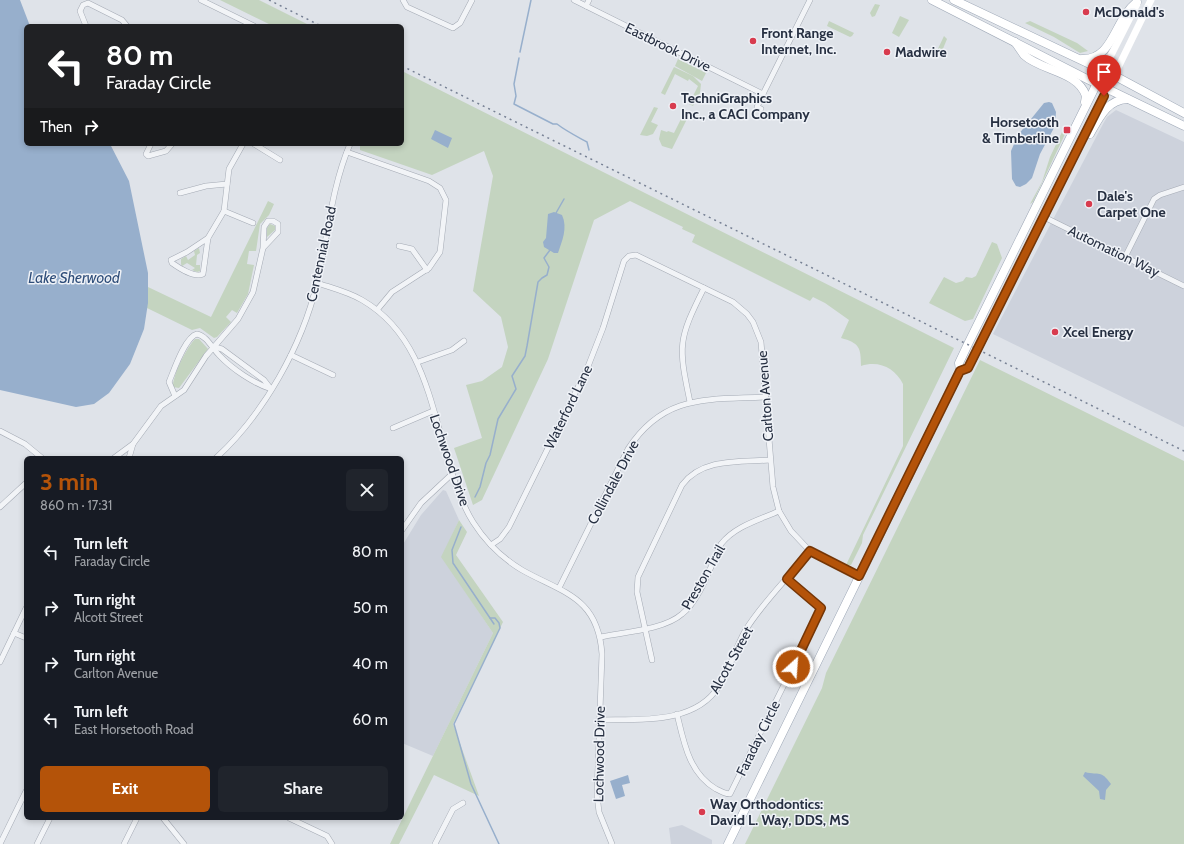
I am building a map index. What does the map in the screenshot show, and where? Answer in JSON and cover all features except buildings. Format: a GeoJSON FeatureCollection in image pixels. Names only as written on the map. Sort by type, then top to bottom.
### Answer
{"type":"FeatureCollection","features":[{"type":"Feature","properties":{"kind":"main road"},"geometry":{"type":"LineString","coordinates":[[932,0],[1107,89],[1184,126]]}},
{"type":"Feature","properties":{"kind":"main road"},"geometry":{"type":"LineString","coordinates":[[954,0],[1114,76],[1184,113]]}},
{"type":"Feature","properties":{"kind":"main road"},"geometry":{"type":"LineString","coordinates":[[960,371],[968,368],[1151,0]]}},
{"type":"Feature","properties":{"kind":"main road"},"geometry":{"type":"LineString","coordinates":[[1079,59],[1093,59],[1103,52],[1109,45],[1122,19],[1131,7],[1138,1]]}},
{"type":"Feature","properties":{"kind":"main road"},"geometry":{"type":"LineString","coordinates":[[728,844],[960,371],[959,363],[1083,108],[1138,1]]}},
{"type":"Feature","properties":{"kind":"main road"},"geometry":{"type":"LineString","coordinates":[[1013,40],[1025,56],[1069,78],[1080,86],[1086,96],[1083,108]]}},
{"type":"Feature","properties":{"kind":"main road"},"geometry":{"type":"LineString","coordinates":[[1067,170],[1110,104],[1120,99],[1128,99]]}},
{"type":"Feature","properties":{"kind":"street"},"geometry":{"type":"LineString","coordinates":[[80,0],[83,6]]}},
{"type":"Feature","properties":{"kind":"street"},"geometry":{"type":"LineString","coordinates":[[201,0],[250,24]]}},
{"type":"Feature","properties":{"kind":"street"},"geometry":{"type":"LineString","coordinates":[[403,1],[407,7],[453,28],[460,23],[472,0]]}},
{"type":"Feature","properties":{"kind":"street","name":"Eastbrook Drive"},"geometry":{"type":"LineString","coordinates":[[574,0],[763,94]]}},
{"type":"Feature","properties":{"kind":"street"},"geometry":{"type":"LineString","coordinates":[[586,6],[589,0]]}},
{"type":"Feature","properties":{"kind":"street"},"geometry":{"type":"LineString","coordinates":[[761,109],[757,107],[810,0]]}},
{"type":"Feature","properties":{"kind":"street"},"geometry":{"type":"LineString","coordinates":[[85,24],[80,11],[83,6],[88,3],[122,20],[125,24]]}},
{"type":"Feature","properties":{"kind":"street"},"geometry":{"type":"LineString","coordinates":[[150,146],[146,154],[148,156],[166,151],[170,146]]}},
{"type":"Feature","properties":{"kind":"street"},"geometry":{"type":"LineString","coordinates":[[208,238],[188,252],[171,260],[172,263],[190,273],[200,276],[203,274],[208,238],[224,211],[229,169],[242,146]]}},
{"type":"Feature","properties":{"kind":"street"},"geometry":{"type":"LineString","coordinates":[[257,146],[280,160]]}},
{"type":"Feature","properties":{"kind":"street","name":"Centennial Road"},"geometry":{"type":"LineString","coordinates":[[220,456],[240,432],[271,389],[291,355],[317,284],[333,197],[349,146]]}},
{"type":"Feature","properties":{"kind":"street"},"geometry":{"type":"LineString","coordinates":[[347,152],[429,181],[436,185],[446,200],[440,252],[435,262],[427,270],[392,292],[377,310]]}},
{"type":"Feature","properties":{"kind":"street"},"geometry":{"type":"LineString","coordinates":[[180,193],[206,186],[227,184]]}},
{"type":"Feature","properties":{"kind":"street"},"geometry":{"type":"LineString","coordinates":[[1125,257],[1154,199],[1160,195],[1184,187]]}},
{"type":"Feature","properties":{"kind":"street"},"geometry":{"type":"LineString","coordinates":[[224,211],[253,223]]}},
{"type":"Feature","properties":{"kind":"street","name":"Automation Way"},"geometry":{"type":"LineString","coordinates":[[1044,217],[1184,286]]}},
{"type":"Feature","properties":{"kind":"street"},"geometry":{"type":"LineString","coordinates":[[117,456],[133,444],[156,411],[187,386],[206,356],[238,319],[247,306],[255,283],[263,248],[266,224],[273,221],[278,224],[278,232],[263,248]]}},
{"type":"Feature","properties":{"kind":"street"},"geometry":{"type":"LineString","coordinates":[[399,246],[412,250],[427,270]]}},
{"type":"Feature","properties":{"kind":"street","name":"Carlton Avenue"},"geometry":{"type":"LineString","coordinates":[[626,258],[636,255],[704,288],[736,305],[753,322],[761,342],[770,460],[773,487],[779,511],[791,531],[810,551],[859,576]]}},
{"type":"Feature","properties":{"kind":"street","name":"Waterford Lane"},"geometry":{"type":"LineString","coordinates":[[491,545],[500,539],[509,527],[587,369],[603,328],[626,258]]}},
{"type":"Feature","properties":{"kind":"street","name":"Lochwood Drive"},"geometry":{"type":"LineString","coordinates":[[317,284],[350,294],[377,310],[399,332],[418,362],[452,474],[472,520],[491,545],[503,557],[523,570],[559,588],[582,604],[593,619],[600,638],[602,654],[597,795],[599,812],[612,844]]}},
{"type":"Feature","properties":{"kind":"street"},"geometry":{"type":"LineString","coordinates":[[690,402],[682,364],[681,346],[687,323],[704,288]]}},
{"type":"Feature","properties":{"kind":"street"},"geometry":{"type":"LineString","coordinates":[[175,396],[169,382],[185,346],[193,335],[200,335],[215,347],[222,349],[264,380],[271,389]]}},
{"type":"Feature","properties":{"kind":"street"},"geometry":{"type":"LineString","coordinates":[[418,362],[452,350],[464,341]]}},
{"type":"Feature","properties":{"kind":"street"},"geometry":{"type":"LineString","coordinates":[[291,355],[333,375]]}},
{"type":"Feature","properties":{"kind":"street","name":"Collindale Drive"},"geometry":{"type":"LineString","coordinates":[[559,588],[635,439],[652,420],[690,402],[764,397]]}},
{"type":"Feature","properties":{"kind":"street"},"geometry":{"type":"LineString","coordinates":[[393,428],[434,411]]}},
{"type":"Feature","properties":{"kind":"street"},"geometry":{"type":"LineString","coordinates":[[0,431],[25,444],[40,456]]}},
{"type":"Feature","properties":{"kind":"street"},"geometry":{"type":"LineString","coordinates":[[130,456],[133,444]]}},
{"type":"Feature","properties":{"kind":"street"},"geometry":{"type":"LineString","coordinates":[[652,660],[637,592],[638,577],[686,480],[699,470],[713,464],[770,460]]}},
{"type":"Feature","properties":{"kind":"street"},"geometry":{"type":"LineString","coordinates":[[404,527],[421,503],[452,474]]}},
{"type":"Feature","properties":{"kind":"street"},"geometry":{"type":"LineString","coordinates":[[0,507],[24,485]]}},
{"type":"Feature","properties":{"kind":"street","name":"Preston Trail"},"geometry":{"type":"LineString","coordinates":[[600,638],[666,623],[686,610],[694,601],[721,544],[731,534],[779,511]]}},
{"type":"Feature","properties":{"kind":"street","name":"Alcott Street"},"geometry":{"type":"LineString","coordinates":[[599,720],[645,719],[677,714],[698,707],[716,692],[746,630],[810,551]]}},
{"type":"Feature","properties":{"kind":"street","name":"Faraday Circle"},"geometry":{"type":"LineString","coordinates":[[677,714],[686,749],[693,766],[707,782],[720,791],[730,794],[821,610],[820,606],[787,579]]}},
{"type":"Feature","properties":{"kind":"street"},"geometry":{"type":"LineString","coordinates":[[0,662],[24,612]]}},
{"type":"Feature","properties":{"kind":"street"},"geometry":{"type":"LineString","coordinates":[[14,633],[24,637]]}},
{"type":"Feature","properties":{"kind":"street"},"geometry":{"type":"LineString","coordinates":[[0,844],[24,795]]}},
{"type":"Feature","properties":{"kind":"street"},"geometry":{"type":"LineString","coordinates":[[435,844],[453,809],[463,803]]}},
{"type":"Feature","properties":{"kind":"street"},"geometry":{"type":"LineString","coordinates":[[37,844],[49,820]]}},
{"type":"Feature","properties":{"kind":"street"},"geometry":{"type":"LineString","coordinates":[[124,844],[136,820]]}},
{"type":"Feature","properties":{"kind":"street"},"geometry":{"type":"LineString","coordinates":[[165,820],[184,844]]}},
{"type":"Feature","properties":{"kind":"street"},"geometry":{"type":"LineString","coordinates":[[293,820],[330,838],[332,844]]}},
{"type":"Feature","properties":{"kind":"shaded area"},"geometry":{"type":"Polygon","coordinates":[[[1116,110],[1184,142],[1184,427],[993,334],[1103,124],[1107,117],[1116,110]]]}},
{"type":"Feature","properties":{"kind":"shaded area"},"geometry":{"type":"Polygon","coordinates":[[[443,490],[446,491],[459,520],[442,557],[493,633],[433,756],[404,744],[404,543],[421,515],[443,490]]]}},
{"type":"Feature","properties":{"kind":"shaded area"},"geometry":{"type":"Polygon","coordinates":[[[682,825],[712,840],[712,844],[671,844],[669,828],[682,825]]]}},
{"type":"Feature","properties":{"kind":"green space"},"geometry":{"type":"Polygon","coordinates":[[[220,0],[259,0],[307,24],[269,24],[220,0]]]}},
{"type":"Feature","properties":{"kind":"green space"},"geometry":{"type":"Polygon","coordinates":[[[875,4],[880,5],[875,16],[872,17],[870,13],[875,4]]]}},
{"type":"Feature","properties":{"kind":"green space"},"geometry":{"type":"Polygon","coordinates":[[[900,16],[909,20],[899,37],[892,33],[900,16]]]}},
{"type":"Feature","properties":{"kind":"green space"},"geometry":{"type":"Polygon","coordinates":[[[829,21],[854,33],[850,37],[827,26],[829,21]]]}},
{"type":"Feature","properties":{"kind":"green space"},"geometry":{"type":"Polygon","coordinates":[[[1030,21],[1077,43],[1088,51],[1080,53],[1054,37],[1025,23],[1030,21]]]}},
{"type":"Feature","properties":{"kind":"green space"},"geometry":{"type":"Polygon","coordinates":[[[944,36],[947,39],[940,56],[935,55],[944,36]]]}},
{"type":"Feature","properties":{"kind":"green space"},"geometry":{"type":"Polygon","coordinates":[[[678,59],[706,73],[702,81],[675,66],[678,59]]]}},
{"type":"Feature","properties":{"kind":"green space"},"geometry":{"type":"Polygon","coordinates":[[[674,67],[693,76],[701,84],[700,93],[693,106],[689,104],[698,86],[689,79],[688,81],[675,74],[665,95],[661,93],[674,67]]]}},
{"type":"Feature","properties":{"kind":"green space"},"geometry":{"type":"Polygon","coordinates":[[[404,72],[954,348],[863,535],[862,543],[851,565],[846,565],[903,446],[903,384],[900,378],[891,370],[880,365],[868,364],[861,366],[858,347],[852,342],[841,338],[849,320],[825,303],[813,297],[810,301],[692,242],[695,235],[682,229],[683,227],[630,201],[594,220],[548,359],[482,500],[473,505],[454,448],[482,438],[466,385],[482,381],[502,367],[508,347],[501,317],[473,291],[493,176],[484,151],[432,175],[360,150],[360,146],[404,146],[404,72]]]}},
{"type":"Feature","properties":{"kind":"green space"},"geometry":{"type":"Polygon","coordinates":[[[654,107],[658,108],[651,122],[658,125],[653,134],[647,136],[640,135],[654,107]]]}},
{"type":"Feature","properties":{"kind":"green space"},"geometry":{"type":"Polygon","coordinates":[[[683,115],[688,117],[672,149],[662,146],[659,139],[661,130],[674,133],[683,115]]]}},
{"type":"Feature","properties":{"kind":"green space"},"geometry":{"type":"Polygon","coordinates":[[[1062,132],[1065,134],[1033,202],[1030,204],[1042,182],[1050,157],[1062,132]]]}},
{"type":"Feature","properties":{"kind":"green space"},"geometry":{"type":"Polygon","coordinates":[[[268,201],[274,204],[269,215],[260,224],[256,251],[249,251],[247,264],[254,265],[248,294],[237,313],[232,310],[226,317],[231,322],[217,337],[214,338],[200,328],[192,330],[147,308],[148,287],[211,317],[268,201]]]}},
{"type":"Feature","properties":{"kind":"green space"},"geometry":{"type":"Polygon","coordinates":[[[270,224],[275,226],[275,230],[267,237],[267,228],[270,224]]]}},
{"type":"Feature","properties":{"kind":"green space"},"geometry":{"type":"Polygon","coordinates":[[[992,242],[997,244],[1002,258],[973,319],[965,321],[929,303],[944,277],[956,283],[963,281],[966,277],[972,278],[976,276],[992,242]]]}},
{"type":"Feature","properties":{"kind":"green space"},"geometry":{"type":"Polygon","coordinates":[[[199,248],[200,253],[197,255],[196,265],[200,265],[200,271],[197,272],[192,270],[195,268],[187,263],[182,266],[181,259],[186,256],[188,260],[195,255],[194,251],[199,248]]]}},
{"type":"Feature","properties":{"kind":"green space"},"geometry":{"type":"Polygon","coordinates":[[[195,339],[199,339],[208,349],[179,388],[173,387],[173,382],[181,362],[188,348],[195,339]]]}},
{"type":"Feature","properties":{"kind":"green space"},"geometry":{"type":"Polygon","coordinates":[[[980,360],[1184,461],[1184,844],[745,844],[822,688],[826,673],[980,360]]]}},
{"type":"Feature","properties":{"kind":"green space"},"geometry":{"type":"Polygon","coordinates":[[[459,520],[467,532],[456,555],[503,622],[453,724],[479,796],[434,775],[399,844],[390,844],[402,820],[404,820],[404,815],[493,633],[441,557],[459,520]]]}},
{"type":"Feature","properties":{"kind":"water","name":"Lake Sherwood"},"geometry":{"type":"Polygon","coordinates":[[[0,0],[20,0],[29,24],[24,24],[24,146],[111,146],[129,181],[148,273],[148,303],[144,329],[130,364],[109,393],[94,404],[76,407],[0,390],[0,0]]]}},
{"type":"Feature","properties":{"kind":"water"},"geometry":{"type":"Polygon","coordinates":[[[1044,103],[1052,103],[1056,112],[1055,126],[1040,154],[1032,178],[1020,187],[1016,186],[1012,179],[1011,151],[1018,135],[1044,103]]]}},
{"type":"Feature","properties":{"kind":"water"},"geometry":{"type":"Polygon","coordinates":[[[435,130],[452,138],[448,148],[431,139],[435,130]]]}},
{"type":"Feature","properties":{"kind":"water"},"geometry":{"type":"Polygon","coordinates":[[[554,212],[562,215],[564,220],[564,234],[558,253],[554,253],[544,247],[543,242],[546,238],[548,214],[554,212]]]}},
{"type":"Feature","properties":{"kind":"water"},"geometry":{"type":"Polygon","coordinates":[[[1085,772],[1100,774],[1104,776],[1111,784],[1106,790],[1105,800],[1100,799],[1099,791],[1083,776],[1085,772]]]}},
{"type":"Feature","properties":{"kind":"water"},"geometry":{"type":"Polygon","coordinates":[[[628,775],[630,783],[622,785],[625,796],[616,799],[610,781],[628,775]]]}},
{"type":"Feature","properties":{"kind":"waterway"},"geometry":{"type":"LineString","coordinates":[[520,52],[531,0]]}},
{"type":"Feature","properties":{"kind":"waterway"},"geometry":{"type":"LineString","coordinates":[[519,58],[514,84],[516,96],[514,104],[553,124],[557,124],[587,142],[589,150]]}},
{"type":"Feature","properties":{"kind":"waterway"},"geometry":{"type":"LineString","coordinates":[[556,213],[564,199]]}},
{"type":"Feature","properties":{"kind":"waterway"},"geometry":{"type":"LineString","coordinates":[[475,497],[480,487],[486,463],[490,455],[498,419],[516,389],[512,376],[525,356],[538,282],[547,275],[549,267],[544,258],[550,250]]}},
{"type":"Feature","properties":{"kind":"waterway"},"geometry":{"type":"LineString","coordinates":[[461,527],[452,550],[453,563],[494,624]]}},
{"type":"Feature","properties":{"kind":"waterway"},"geometry":{"type":"LineString","coordinates":[[490,618],[495,618],[499,623],[500,628],[454,724],[471,784],[499,844]]}},
{"type":"Feature","properties":{"kind":"railway"},"geometry":{"type":"LineString","coordinates":[[269,0],[317,24]]}},
{"type":"Feature","properties":{"kind":"railway"},"geometry":{"type":"LineString","coordinates":[[404,67],[1184,451]]}},
{"type":"Feature","properties":{"kind":"place","name":"McDonald's"},"geometry":{"type":"Point","coordinates":[1086,12]}},
{"type":"Feature","properties":{"kind":"place","name":"Front Range Internet, Inc."},"geometry":{"type":"Point","coordinates":[753,41]}},
{"type":"Feature","properties":{"kind":"place","name":"Madwire"},"geometry":{"type":"Point","coordinates":[887,52]}},
{"type":"Feature","properties":{"kind":"place","name":"TechniGraphics Inc., a CACI Company"},"geometry":{"type":"Point","coordinates":[673,106]}},
{"type":"Feature","properties":{"kind":"place","name":"Horsetooth & Timberline"},"geometry":{"type":"Point","coordinates":[1067,130]}},
{"type":"Feature","properties":{"kind":"place","name":"Dale's Carpet One"},"geometry":{"type":"Point","coordinates":[1089,204]}},
{"type":"Feature","properties":{"kind":"place","name":"Xcel Energy"},"geometry":{"type":"Point","coordinates":[1055,332]}},
{"type":"Feature","properties":{"kind":"place","name":"Way Orthodontics: David L. Way, DDS, MS"},"geometry":{"type":"Point","coordinates":[702,812]}},
{"type":"Feature","properties":{"kind":"route"},"geometry":{"type":"LineString","coordinates":[[793,667],[821,608],[787,579],[810,551],[819,557],[859,576],[960,371],[968,368],[1008,285],[1104,96]]}}]}
